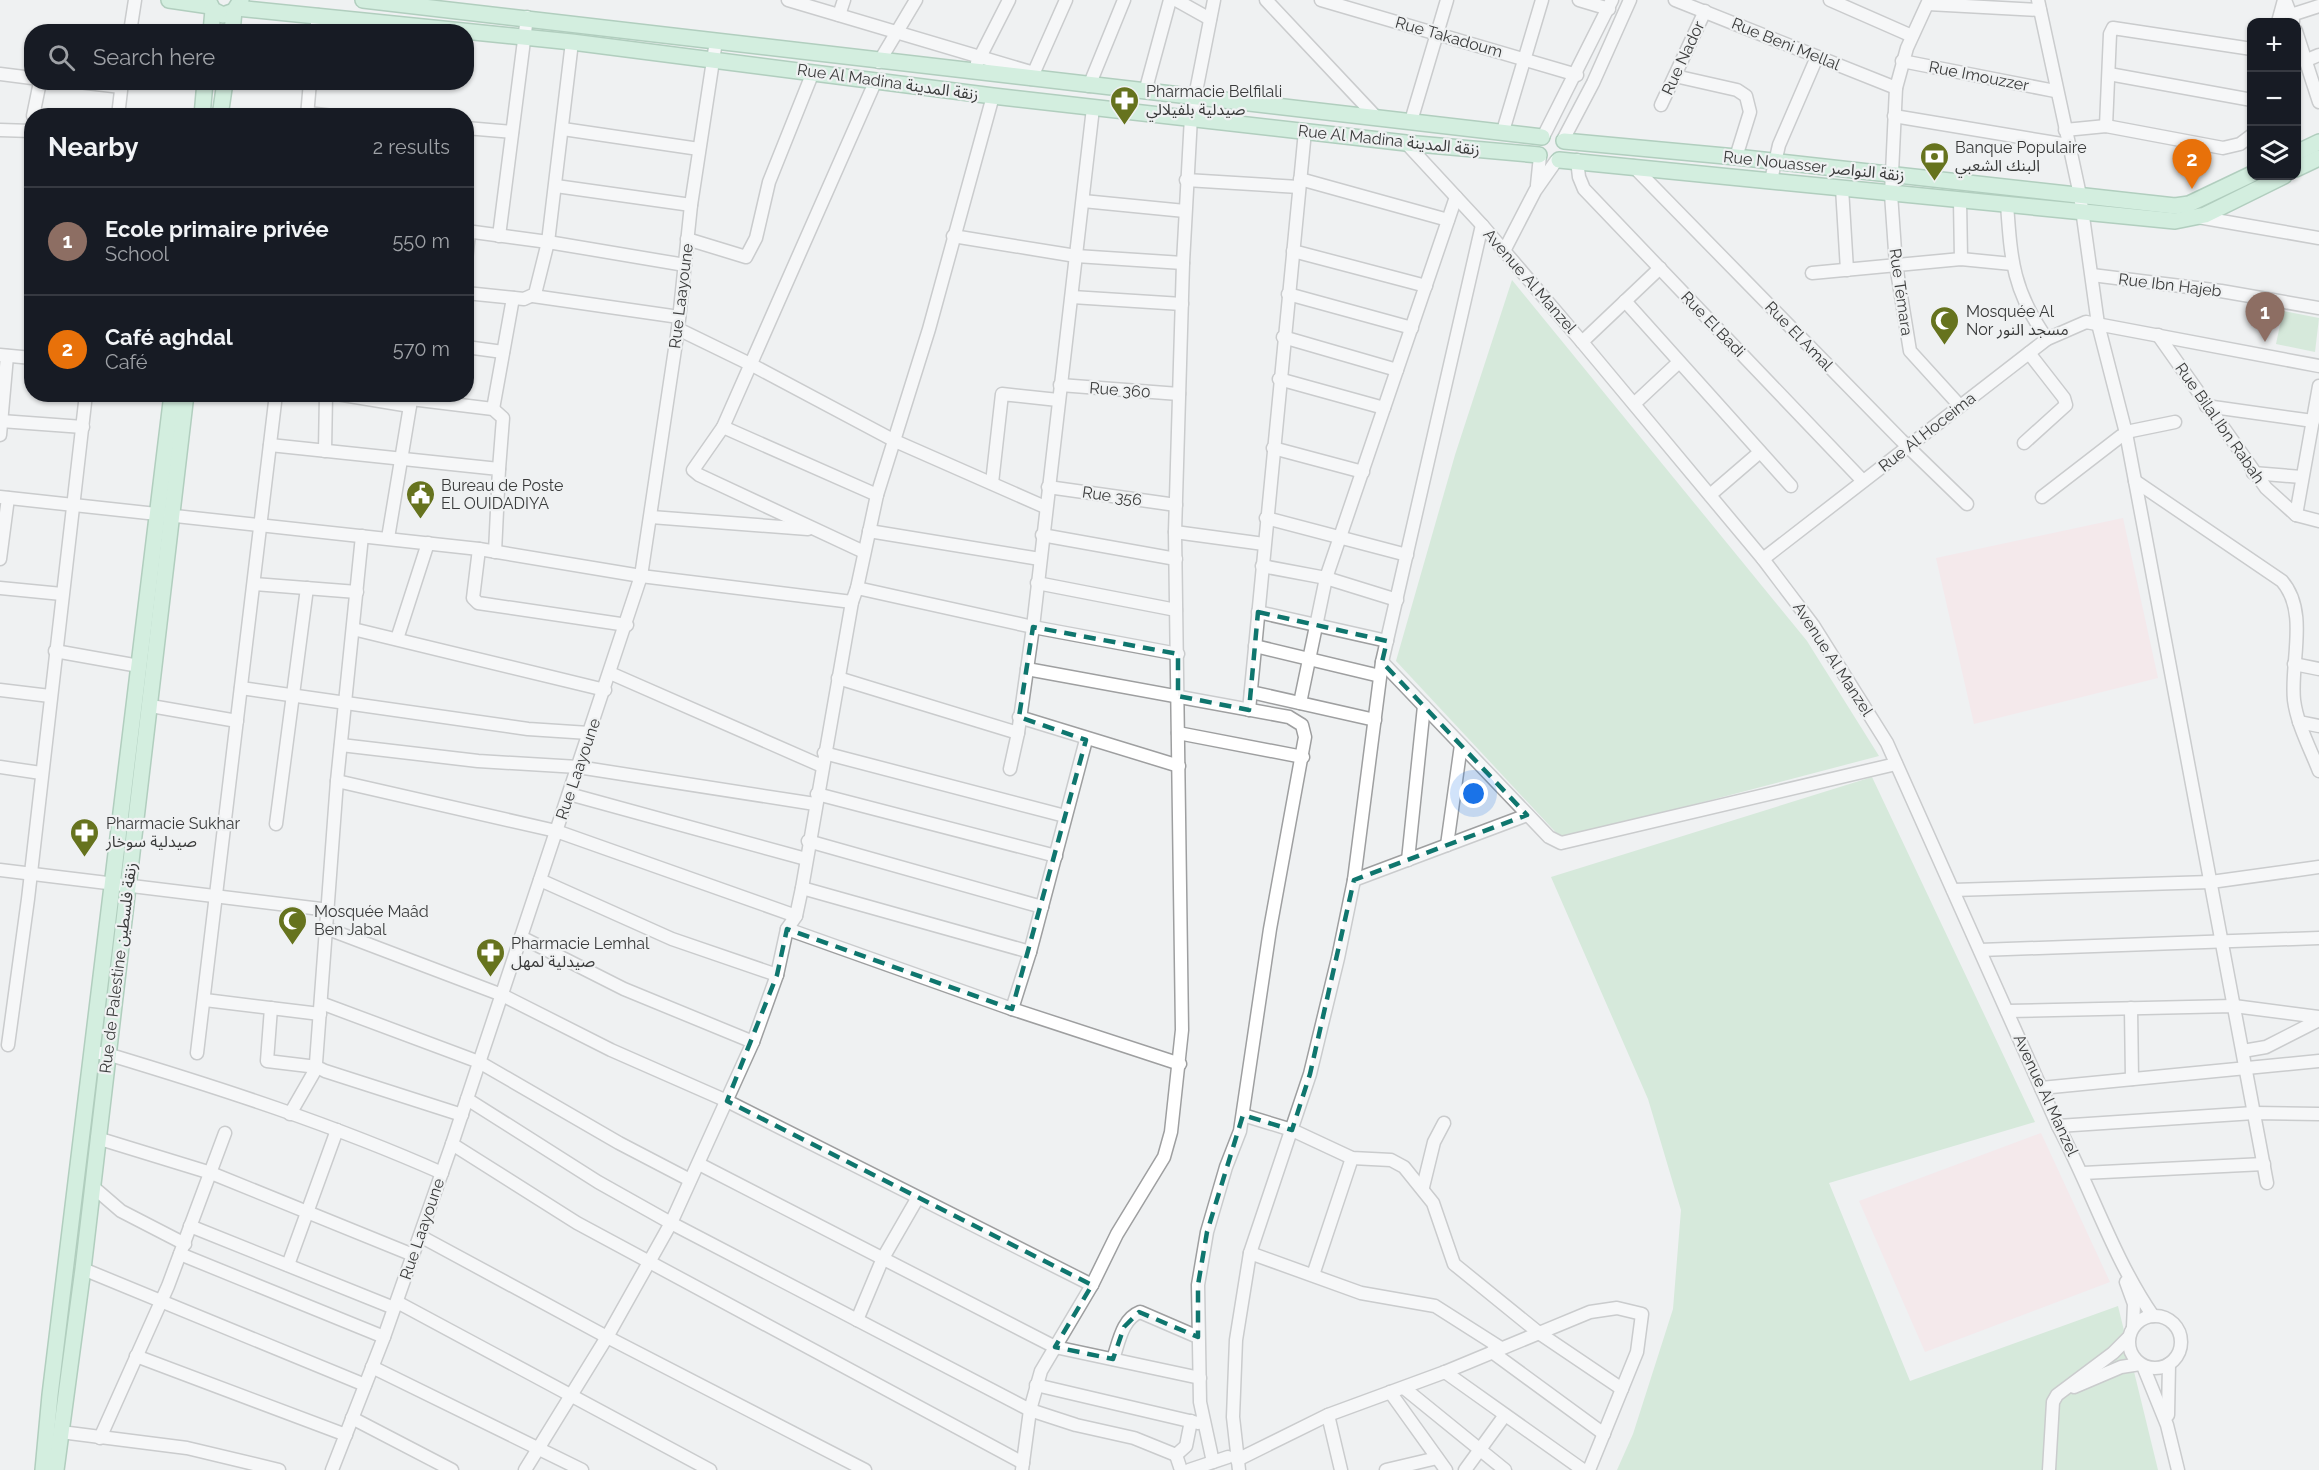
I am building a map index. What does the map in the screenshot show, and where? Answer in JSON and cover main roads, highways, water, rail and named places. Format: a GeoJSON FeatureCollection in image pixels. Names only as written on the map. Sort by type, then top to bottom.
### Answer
{"type":"FeatureCollection","features":[{"type":"Feature","properties":{"kind":"main road","name":"Rue Al Madina زنقة المدينة"},"geometry":{"type":"LineString","coordinates":[[169,0],[210,5],[223,15],[237,6],[403,24]]}},
{"type":"Feature","properties":{"kind":"main road","name":"Rue Al Madina زنقة المدينة"},"geometry":{"type":"LineString","coordinates":[[363,0],[451,5],[528,18],[879,62],[1032,76],[1060,83],[1543,136]]}},
{"type":"Feature","properties":{"kind":"main road"},"geometry":{"type":"LineString","coordinates":[[210,5],[211,24]]}},
{"type":"Feature","properties":{"kind":"main road"},"geometry":{"type":"LineString","coordinates":[[234,24],[237,6]]}},
{"type":"Feature","properties":{"kind":"main road","name":"Rue Al Madina زنقة المدينة"},"geometry":{"type":"LineString","coordinates":[[474,32],[713,59],[1093,108],[1540,156]]}},
{"type":"Feature","properties":{"kind":"main road"},"geometry":{"type":"LineString","coordinates":[[203,108],[204,90]]}},
{"type":"Feature","properties":{"kind":"main road"},"geometry":{"type":"LineString","coordinates":[[221,108],[224,90]]}},
{"type":"Feature","properties":{"kind":"main road"},"geometry":{"type":"LineString","coordinates":[[1553,133],[1564,140],[1566,150],[1558,160],[1550,162],[1540,156],[1537,147],[1543,136],[1553,133]]}},
{"type":"Feature","properties":{"kind":"main road","name":"Rue Nouasser زنقة النواصر"},"geometry":{"type":"LineString","coordinates":[[1564,140],[1891,174],[2081,203],[2175,221],[2198,218],[2276,180]]}},
{"type":"Feature","properties":{"kind":"main road"},"geometry":{"type":"LineString","coordinates":[[2301,151],[2319,142]]}},
{"type":"Feature","properties":{"kind":"main road"},"geometry":{"type":"LineString","coordinates":[[2301,167],[2319,158]]}},
{"type":"Feature","properties":{"kind":"main road","name":"Rue Nouasser زنقة النواصر"},"geometry":{"type":"LineString","coordinates":[[1558,160],[1577,160],[1891,194],[2007,204],[2081,203],[2175,206],[2189,204],[2247,176]]}},
{"type":"Feature","properties":{"kind":"main road","name":"Rue de Palestine زنقة فلسطين"},"geometry":{"type":"LineString","coordinates":[[120,885],[151,706],[172,402]]}},
{"type":"Feature","properties":{"kind":"main road","name":"Rue de Palestine زنقة فلسطين"},"geometry":{"type":"LineString","coordinates":[[43,1470],[100,1053],[120,885],[139,666],[185,402]]}},
{"type":"Feature","properties":{"kind":"main road","name":"Rue de Palestine زنقة فلسطين"},"geometry":{"type":"LineString","coordinates":[[56,1470],[92,1186],[97,1138],[100,1053]]}},
{"type":"Feature","properties":{"kind":"place","name":"Pharmacie Belfilali صيدلية بلفيلالي"},"geometry":{"type":"Point","coordinates":[1125,126]}},
{"type":"Feature","properties":{"kind":"place","name":"Banque Populaire البنك الشعبي"},"geometry":{"type":"Point","coordinates":[1934,182]}},
{"type":"Feature","properties":{"kind":"place","name":"Café aghdal"},"geometry":{"type":"Point","coordinates":[2192,189]}},
{"type":"Feature","properties":{"kind":"place","name":"Ecole primaire privée"},"geometry":{"type":"Point","coordinates":[2265,342]}},
{"type":"Feature","properties":{"kind":"place","name":"Mosquée Al Nor مسجد النور"},"geometry":{"type":"Point","coordinates":[1945,346]}},
{"type":"Feature","properties":{"kind":"place","name":"Bureau de Poste EL OUIDADIYA"},"geometry":{"type":"Point","coordinates":[420,520]}},
{"type":"Feature","properties":{"kind":"place","name":"Pharmacie Sukhar صيدلية سوخار"},"geometry":{"type":"Point","coordinates":[85,858]}},
{"type":"Feature","properties":{"kind":"place","name":"Mosquée Maâd Ben Jabal"},"geometry":{"type":"Point","coordinates":[293,946]}},
{"type":"Feature","properties":{"kind":"place","name":"Pharmacie Lemhal صيدلية لمهل"},"geometry":{"type":"Point","coordinates":[490,978]}}]}
